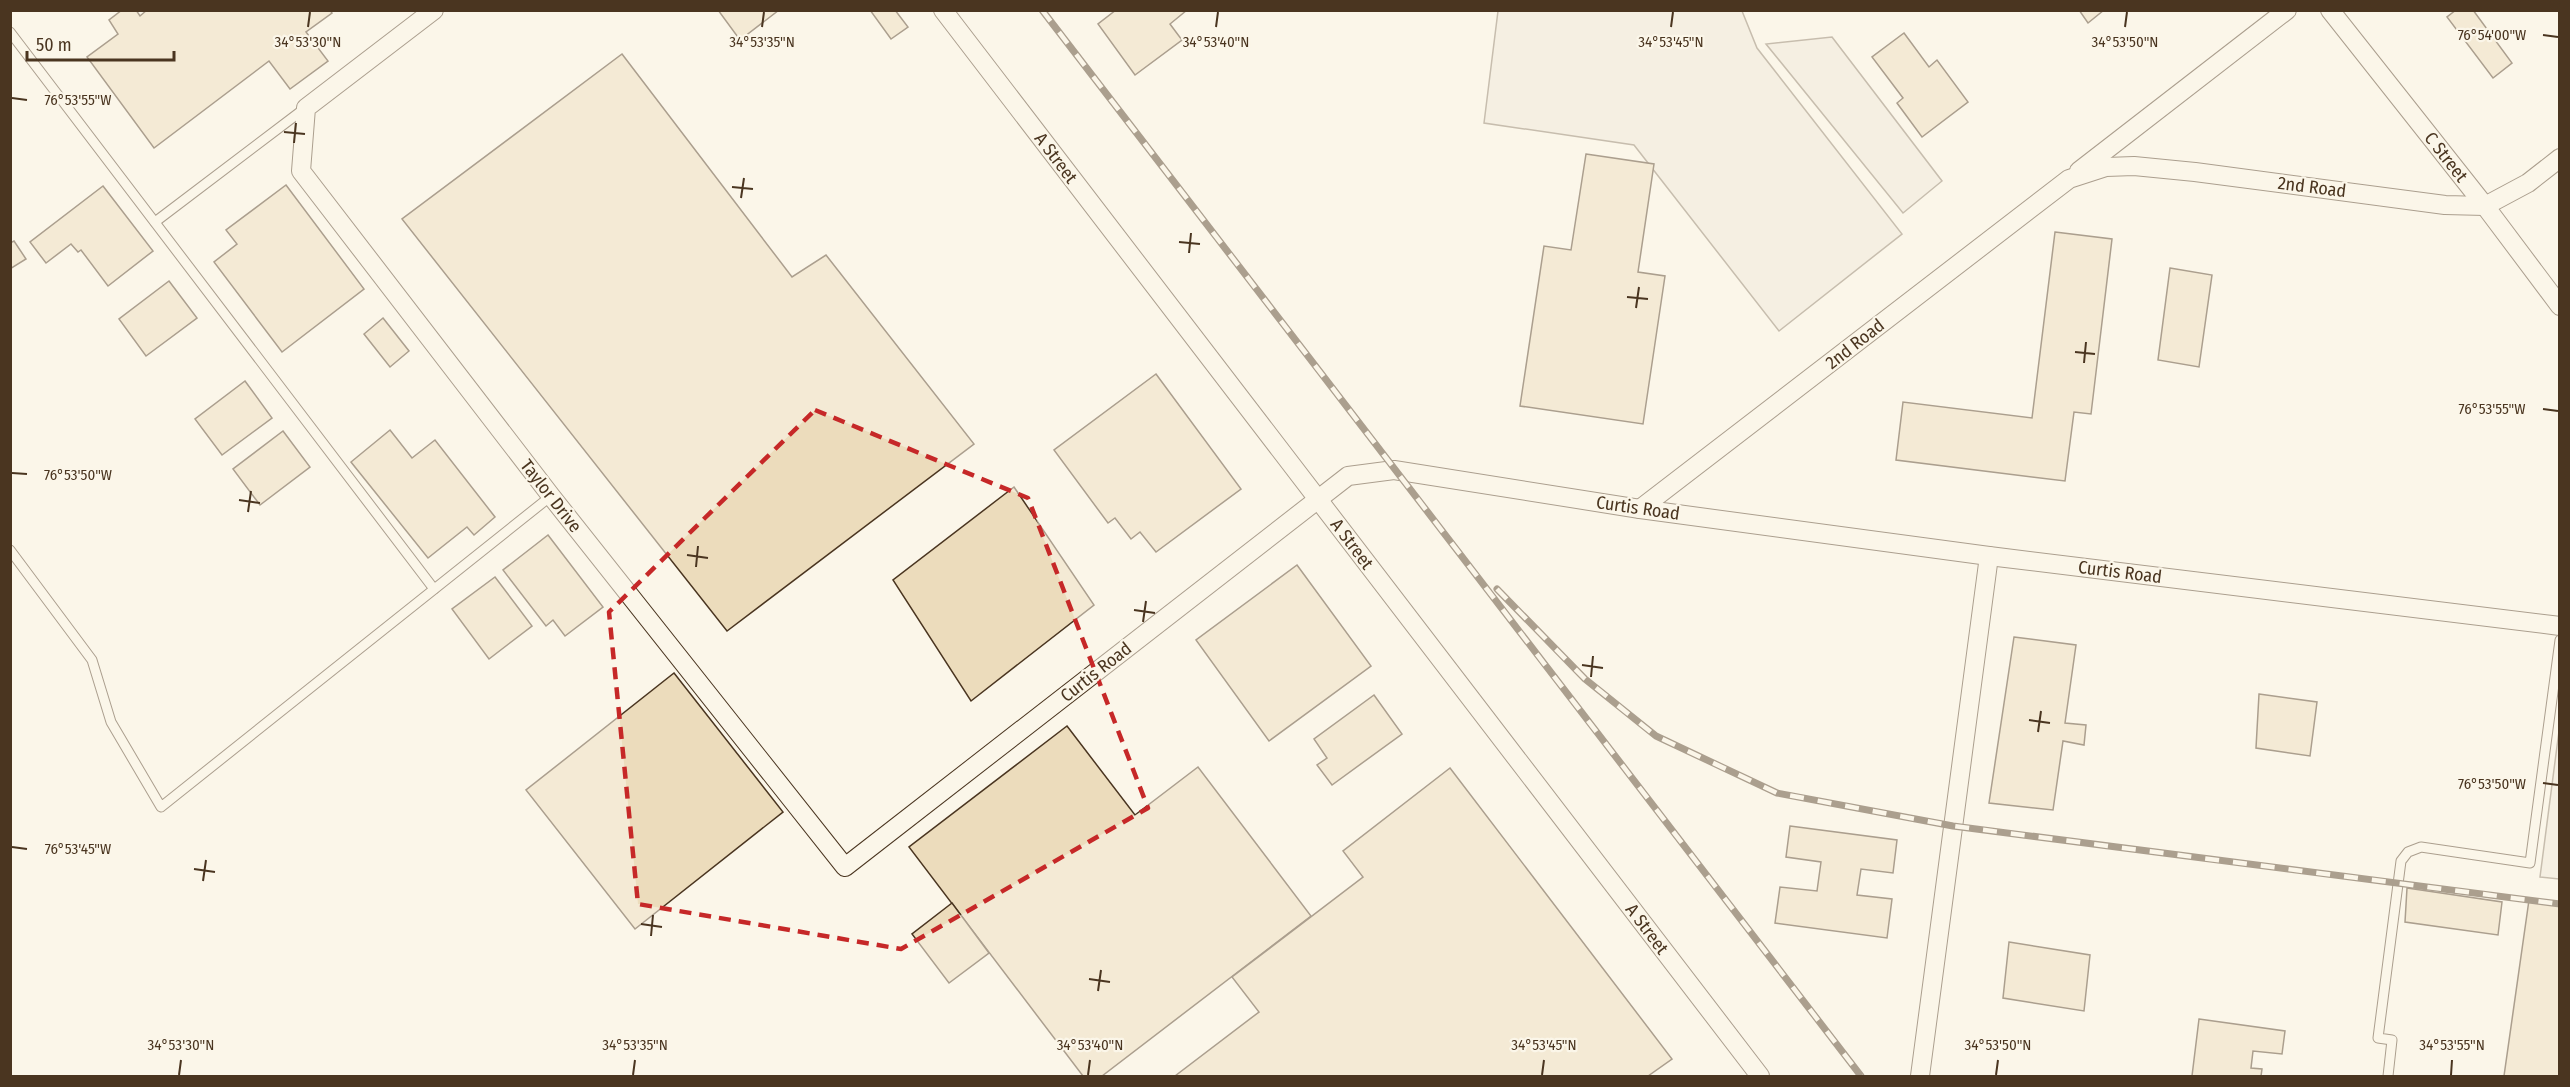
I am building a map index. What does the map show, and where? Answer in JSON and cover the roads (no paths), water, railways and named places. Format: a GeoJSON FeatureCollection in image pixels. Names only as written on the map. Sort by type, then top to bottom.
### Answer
{"type":"FeatureCollection","features":[{"type":"Feature","properties":{"kind":"street"},"geometry":{"type":"LineString","coordinates":[[306,108],[434,10]]}},
{"type":"Feature","properties":{"kind":"street","name":"A Street"},"geometry":{"type":"LineString","coordinates":[[943,10],[1760,1077]]}},
{"type":"Feature","properties":{"kind":"street","name":"2nd Road"},"geometry":{"type":"LineString","coordinates":[[1641,509],[2287,10]]}},
{"type":"Feature","properties":{"kind":"street","name":"C Street"},"geometry":{"type":"LineString","coordinates":[[2330,10],[2485,206],[2559,306]]}},
{"type":"Feature","properties":{"kind":"street","name":"Taylor Drive"},"geometry":{"type":"LineString","coordinates":[[306,108],[301,171],[551,496],[845,867]]}},
{"type":"Feature","properties":{"kind":"street"},"geometry":{"type":"LineString","coordinates":[[2485,206],[2528,183],[2559,158]]}},
{"type":"Feature","properties":{"kind":"street","name":"2nd Road"},"geometry":{"type":"LineString","coordinates":[[2069,179],[2106,167],[2134,166],[2445,205],[2485,206]]}},
{"type":"Feature","properties":{"kind":"street","name":"Curtis Road"},"geometry":{"type":"LineString","coordinates":[[845,867],[1348,476],[1394,470],[1641,509],[1989,556],[2559,626]]}},
{"type":"Feature","properties":{"kind":"street"},"geometry":{"type":"LineString","coordinates":[[1920,1077],[1989,556]]}},
{"type":"Feature","properties":{"kind":"lane"},"geometry":{"type":"LineString","coordinates":[[10,32],[434,589]]}},
{"type":"Feature","properties":{"kind":"lane"},"geometry":{"type":"LineString","coordinates":[[154,222],[306,108]]}},
{"type":"Feature","properties":{"kind":"lane"},"geometry":{"type":"LineString","coordinates":[[10,550],[92,660],[111,722],[161,807],[551,496]]}},
{"type":"Feature","properties":{"kind":"lane"},"geometry":{"type":"LineString","coordinates":[[2388,1077],[2392,1040],[2378,1038],[2401,861],[2408,852],[2421,847],[2530,864],[2559,640]]}},
{"type":"Feature","properties":{"kind":"railway"},"geometry":{"type":"LineString","coordinates":[[1042,10],[1861,1076]]}},
{"type":"Feature","properties":{"kind":"railway"},"geometry":{"type":"LineString","coordinates":[[1497,589],[1585,679],[1656,736],[1777,793],[1953,826],[2560,904]]}}]}
